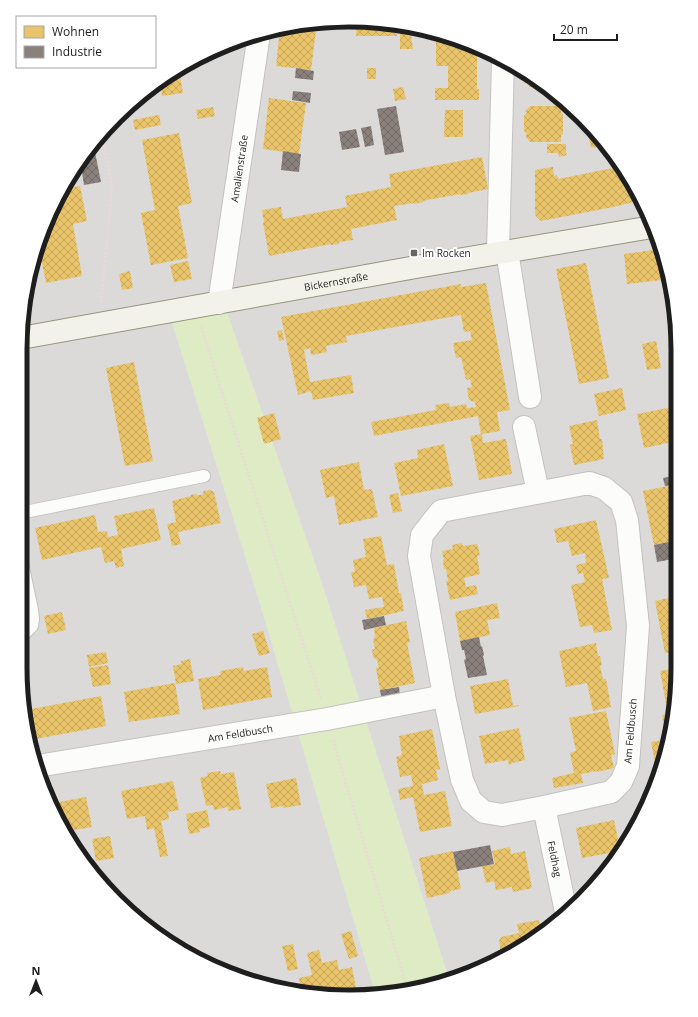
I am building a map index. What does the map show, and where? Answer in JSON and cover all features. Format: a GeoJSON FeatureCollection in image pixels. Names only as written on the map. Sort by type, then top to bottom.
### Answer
{"type":"FeatureCollection","features":[{"type":"Feature","properties":{"kind":"street","name":"Amalienstraße"},"geometry":{"type":"LineString","coordinates":[[219,303],[258,40]]}},
{"type":"Feature","properties":{"kind":"street"},"geometry":{"type":"LineString","coordinates":[[503,66],[502,252],[530,397]]}},
{"type":"Feature","properties":{"kind":"street","name":"Bickernstraße"},"geometry":{"type":"LineString","coordinates":[[28,337],[646,227]]}},
{"type":"Feature","properties":{"kind":"street"},"geometry":{"type":"LineString","coordinates":[[524,427],[538,492]]}},
{"type":"Feature","properties":{"kind":"street","name":"Am Feldbusch"},"geometry":{"type":"LineString","coordinates":[[589,483],[604,488],[621,502],[627,520],[638,626],[628,766],[621,782],[611,792],[502,815],[484,812],[471,801],[462,780],[444,696],[419,556],[422,535],[441,511],[538,492],[589,483]]}},
{"type":"Feature","properties":{"kind":"street","name":"Am Feldbusch"},"geometry":{"type":"LineString","coordinates":[[42,765],[327,719],[444,696]]}},
{"type":"Feature","properties":{"kind":"street","name":"Feldhag"},"geometry":{"type":"LineString","coordinates":[[544,807],[565,907]]}},
{"type":"Feature","properties":{"kind":"lane"},"geometry":{"type":"LineString","coordinates":[[27,512],[204,476]]}},
{"type":"Feature","properties":{"kind":"lane"},"geometry":{"type":"LineString","coordinates":[[27,586],[33,619],[32,626],[27,631]]}},
{"type":"Feature","properties":{"kind":"path"},"geometry":{"type":"LineString","coordinates":[[99,324],[112,186],[103,142]]}},
{"type":"Feature","properties":{"kind":"path"},"geometry":{"type":"LineString","coordinates":[[195,308],[327,719],[406,985]]}},
{"type":"Feature","properties":{"kind":"shaded area"},"geometry":{"type":"Polygon","coordinates":[[[349,27],[391,30],[412,33],[453,44],[491,60],[528,81],[577,121],[617,170],[628,188],[638,207],[654,245],[665,286],[671,349],[670,689],[665,731],[654,772],[638,810],[617,847],[577,896],[528,936],[491,957],[448,975],[321,581],[226,310],[172,322],[259,600],[374,989],[328,989],[286,984],[245,973],[207,957],[188,947],[170,936],[121,896],[81,847],[60,810],[44,772],[38,751],[33,731],[28,689],[28,328],[33,286],[44,245],[60,207],[70,188],[81,170],[121,121],[170,81],[207,60],[245,44],[286,33],[307,30],[349,27]]]}},
{"type":"Feature","properties":{"kind":"green space"},"geometry":{"type":"Polygon","coordinates":[[[226,310],[321,581],[448,975],[412,984],[374,989],[259,600],[172,322],[226,310]]]}},
{"type":"Feature","properties":{"kind":"building: Wohnen"},"geometry":{"type":"Polygon","coordinates":[[[356,27],[397,31],[397,36],[356,36],[356,27]]]}},
{"type":"Feature","properties":{"kind":"building: Wohnen"},"geometry":{"type":"Polygon","coordinates":[[[316,29],[311,70],[276,66],[279,35],[316,29]]]}},
{"type":"Feature","properties":{"kind":"building: Wohnen"},"geometry":{"type":"Polygon","coordinates":[[[400,31],[411,33],[413,49],[400,49],[400,31]]]}},
{"type":"Feature","properties":{"kind":"building: Wohnen"},"geometry":{"type":"Polygon","coordinates":[[[436,40],[453,44],[477,54],[477,89],[479,89],[479,100],[435,100],[435,88],[448,88],[448,66],[436,66],[436,40]]]}},
{"type":"Feature","properties":{"kind":"building: Wohnen"},"geometry":{"type":"Polygon","coordinates":[[[367,68],[376,68],[376,79],[367,79],[367,68]]]}},
{"type":"Feature","properties":{"kind":"building: Wohnen"},"geometry":{"type":"Polygon","coordinates":[[[180,75],[183,93],[162,96],[161,88],[180,75]]]}},
{"type":"Feature","properties":{"kind":"building: Wohnen"},"geometry":{"type":"Polygon","coordinates":[[[525,79],[536,87],[529,87],[530,85],[524,83],[525,79]]]}},
{"type":"Feature","properties":{"kind":"building: Wohnen"},"geometry":{"type":"Polygon","coordinates":[[[403,87],[406,99],[395,101],[393,89],[403,87]]]}},
{"type":"Feature","properties":{"kind":"building: Wohnen"},"geometry":{"type":"Polygon","coordinates":[[[269,98],[306,103],[299,154],[263,149],[269,98]]]}},
{"type":"Feature","properties":{"kind":"building: Wohnen"},"geometry":{"type":"Polygon","coordinates":[[[531,106],[561,107],[561,113],[563,115],[563,133],[561,135],[561,142],[530,142],[525,136],[527,134],[524,131],[524,116],[527,113],[525,111],[531,106]]]}},
{"type":"Feature","properties":{"kind":"building: Wohnen"},"geometry":{"type":"Polygon","coordinates":[[[213,107],[215,116],[198,119],[196,110],[213,107]]]}},
{"type":"Feature","properties":{"kind":"building: Wohnen"},"geometry":{"type":"Polygon","coordinates":[[[445,110],[463,110],[463,137],[444,137],[445,110]]]}},
{"type":"Feature","properties":{"kind":"building: Wohnen"},"geometry":{"type":"Polygon","coordinates":[[[159,115],[161,125],[135,130],[133,120],[159,115]]]}},
{"type":"Feature","properties":{"kind":"building: Wohnen"},"geometry":{"type":"Polygon","coordinates":[[[179,133],[192,203],[178,206],[188,258],[151,265],[141,213],[155,210],[142,140],[179,133]]]}},
{"type":"Feature","properties":{"kind":"building: Wohnen"},"geometry":{"type":"Polygon","coordinates":[[[588,134],[599,147],[591,148],[588,134]]]}},
{"type":"Feature","properties":{"kind":"building: Wohnen"},"geometry":{"type":"Polygon","coordinates":[[[547,144],[566,144],[567,155],[559,157],[558,153],[547,153],[547,144]]]}},
{"type":"Feature","properties":{"kind":"building: Wohnen"},"geometry":{"type":"Polygon","coordinates":[[[482,157],[488,189],[468,193],[469,194],[460,194],[422,201],[423,202],[414,204],[394,206],[397,220],[351,229],[353,240],[339,242],[339,244],[331,244],[269,256],[262,210],[281,207],[283,219],[347,207],[345,196],[391,187],[389,174],[482,157]]]}},
{"type":"Feature","properties":{"kind":"building: Wohnen"},"geometry":{"type":"Polygon","coordinates":[[[553,167],[554,176],[557,175],[558,179],[615,168],[635,202],[541,221],[535,215],[535,170],[553,167]]]}},
{"type":"Feature","properties":{"kind":"building: Wohnen"},"geometry":{"type":"Polygon","coordinates":[[[80,186],[87,221],[73,224],[82,276],[46,283],[41,256],[60,207],[70,187],[80,186]]]}},
{"type":"Feature","properties":{"kind":"building: Wohnen"},"geometry":{"type":"Polygon","coordinates":[[[655,250],[663,280],[627,284],[624,254],[655,250]]]}},
{"type":"Feature","properties":{"kind":"building: Wohnen"},"geometry":{"type":"Polygon","coordinates":[[[188,261],[192,279],[174,282],[170,265],[188,261]]]}},
{"type":"Feature","properties":{"kind":"building: Wohnen"},"geometry":{"type":"Polygon","coordinates":[[[586,263],[609,378],[579,384],[556,269],[586,263]]]}},
{"type":"Feature","properties":{"kind":"building: Wohnen"},"geometry":{"type":"Polygon","coordinates":[[[130,271],[133,288],[122,290],[119,274],[130,271]]]}},
{"type":"Feature","properties":{"kind":"building: Wohnen"},"geometry":{"type":"Polygon","coordinates":[[[486,283],[510,410],[497,412],[500,431],[482,434],[483,443],[506,439],[512,474],[479,480],[470,436],[481,434],[478,416],[374,436],[371,422],[436,410],[435,405],[449,403],[450,407],[466,404],[467,408],[476,407],[475,402],[469,400],[467,388],[472,387],[470,379],[466,380],[461,357],[456,358],[453,343],[472,340],[470,331],[464,332],[461,315],[346,336],[347,342],[326,346],[327,352],[311,355],[310,348],[304,350],[310,382],[351,375],[354,393],[313,400],[311,391],[298,395],[281,317],[461,284],[461,287],[486,283]]]}},
{"type":"Feature","properties":{"kind":"building: Wohnen"},"geometry":{"type":"Polygon","coordinates":[[[282,330],[284,340],[279,341],[277,331],[282,330]]]}},
{"type":"Feature","properties":{"kind":"building: Wohnen"},"geometry":{"type":"Polygon","coordinates":[[[656,341],[661,368],[647,370],[642,344],[656,341]]]}},
{"type":"Feature","properties":{"kind":"building: Wohnen"},"geometry":{"type":"Polygon","coordinates":[[[134,362],[153,461],[125,466],[106,368],[134,362]]]}},
{"type":"Feature","properties":{"kind":"building: Wohnen"},"geometry":{"type":"Polygon","coordinates":[[[622,388],[626,410],[599,416],[594,394],[622,388]]]}},
{"type":"Feature","properties":{"kind":"building: Wohnen"},"geometry":{"type":"Polygon","coordinates":[[[671,407],[671,442],[644,448],[637,414],[671,407]]]}},
{"type":"Feature","properties":{"kind":"building: Wohnen"},"geometry":{"type":"Polygon","coordinates":[[[274,413],[281,439],[264,444],[257,418],[274,413]]]}},
{"type":"Feature","properties":{"kind":"building: Wohnen"},"geometry":{"type":"Polygon","coordinates":[[[597,420],[600,439],[602,439],[604,459],[574,465],[570,445],[573,444],[569,426],[597,420]]]}},
{"type":"Feature","properties":{"kind":"building: Wohnen"},"geometry":{"type":"Polygon","coordinates":[[[444,444],[453,486],[401,496],[394,463],[418,458],[417,450],[444,444]]]}},
{"type":"Feature","properties":{"kind":"building: Wohnen"},"geometry":{"type":"Polygon","coordinates":[[[359,462],[364,490],[372,489],[378,517],[339,525],[334,496],[326,498],[320,470],[359,462]]]}},
{"type":"Feature","properties":{"kind":"building: Wohnen"},"geometry":{"type":"Polygon","coordinates":[[[671,485],[671,541],[654,545],[643,491],[671,485]]]}},
{"type":"Feature","properties":{"kind":"building: Wohnen"},"geometry":{"type":"Polygon","coordinates":[[[210,490],[214,492],[221,523],[178,532],[181,544],[172,546],[167,524],[176,522],[172,501],[196,494],[202,495],[204,491],[210,490]]]}},
{"type":"Feature","properties":{"kind":"building: Wohnen"},"geometry":{"type":"Polygon","coordinates":[[[398,493],[402,511],[393,513],[389,495],[398,493]]]}},
{"type":"Feature","properties":{"kind":"building: Wohnen"},"geometry":{"type":"Polygon","coordinates":[[[154,508],[161,540],[121,549],[124,566],[116,568],[114,561],[105,563],[101,547],[42,560],[35,528],[95,515],[98,532],[107,531],[108,537],[118,535],[114,516],[154,508]]]}},
{"type":"Feature","properties":{"kind":"building: Wohnen"},"geometry":{"type":"Polygon","coordinates":[[[596,520],[609,578],[602,579],[612,630],[594,633],[592,625],[580,627],[571,585],[585,582],[583,573],[578,574],[576,565],[586,563],[585,553],[572,556],[568,541],[557,543],[554,529],[596,520]]]}},
{"type":"Feature","properties":{"kind":"building: Wohnen"},"geometry":{"type":"Polygon","coordinates":[[[381,536],[387,565],[394,564],[404,611],[367,619],[365,610],[384,607],[382,597],[369,599],[366,585],[354,587],[351,572],[355,572],[353,560],[366,557],[363,539],[381,536]]]}},
{"type":"Feature","properties":{"kind":"building: Wohnen"},"geometry":{"type":"Polygon","coordinates":[[[462,543],[463,546],[477,544],[480,555],[477,556],[480,574],[464,578],[466,587],[476,585],[478,594],[450,600],[442,551],[453,549],[452,545],[462,543]]]}},
{"type":"Feature","properties":{"kind":"building: Wohnen"},"geometry":{"type":"Polygon","coordinates":[[[671,598],[671,652],[665,653],[655,601],[671,598]]]}},
{"type":"Feature","properties":{"kind":"building: Wohnen"},"geometry":{"type":"Polygon","coordinates":[[[497,603],[500,618],[487,620],[490,635],[460,641],[455,612],[497,603]]]}},
{"type":"Feature","properties":{"kind":"building: Wohnen"},"geometry":{"type":"Polygon","coordinates":[[[62,612],[66,630],[48,634],[44,616],[62,612]]]}},
{"type":"Feature","properties":{"kind":"building: Wohnen"},"geometry":{"type":"Polygon","coordinates":[[[406,621],[410,642],[407,643],[415,683],[380,690],[376,668],[379,668],[377,660],[373,657],[372,649],[375,649],[373,640],[375,637],[374,628],[406,621]]]}},
{"type":"Feature","properties":{"kind":"building: Wohnen"},"geometry":{"type":"Polygon","coordinates":[[[263,631],[270,653],[259,656],[252,634],[263,631]]]}},
{"type":"Feature","properties":{"kind":"building: Wohnen"},"geometry":{"type":"Polygon","coordinates":[[[596,643],[598,656],[600,656],[602,665],[600,666],[603,679],[606,679],[611,707],[593,711],[587,683],[566,687],[559,651],[596,643]]]}},
{"type":"Feature","properties":{"kind":"building: Wohnen"},"geometry":{"type":"Polygon","coordinates":[[[106,652],[108,663],[89,667],[87,655],[106,652]]]}},
{"type":"Feature","properties":{"kind":"building: Wohnen"},"geometry":{"type":"Polygon","coordinates":[[[190,659],[194,681],[176,684],[173,666],[181,664],[181,661],[190,659]]]}},
{"type":"Feature","properties":{"kind":"building: Wohnen"},"geometry":{"type":"Polygon","coordinates":[[[108,665],[111,684],[93,687],[89,668],[108,665]]]}},
{"type":"Feature","properties":{"kind":"building: Wohnen"},"geometry":{"type":"Polygon","coordinates":[[[243,667],[244,671],[267,667],[272,697],[203,710],[198,679],[221,675],[220,671],[243,667]]]}},
{"type":"Feature","properties":{"kind":"building: Wohnen"},"geometry":{"type":"Polygon","coordinates":[[[671,669],[668,712],[660,671],[671,669]]]}},
{"type":"Feature","properties":{"kind":"building: Wohnen"},"geometry":{"type":"Polygon","coordinates":[[[508,679],[513,706],[519,706],[475,714],[470,686],[508,679]]]}},
{"type":"Feature","properties":{"kind":"building: Wohnen"},"geometry":{"type":"Polygon","coordinates":[[[175,683],[180,714],[129,722],[124,692],[175,683]]]}},
{"type":"Feature","properties":{"kind":"building: Wohnen"},"geometry":{"type":"Polygon","coordinates":[[[101,696],[106,726],[35,739],[30,709],[101,696]]]}},
{"type":"Feature","properties":{"kind":"building: Wohnen"},"geometry":{"type":"Polygon","coordinates":[[[606,711],[615,754],[611,755],[614,768],[581,774],[583,783],[554,788],[552,778],[574,773],[570,753],[576,751],[569,718],[606,711]]]}},
{"type":"Feature","properties":{"kind":"building: Wohnen"},"geometry":{"type":"Polygon","coordinates":[[[667,714],[666,724],[664,724],[662,715],[667,714]]]}},
{"type":"Feature","properties":{"kind":"building: Wohnen"},"geometry":{"type":"Polygon","coordinates":[[[519,728],[525,760],[509,765],[508,760],[485,764],[479,736],[519,728]]]}},
{"type":"Feature","properties":{"kind":"building: Wohnen"},"geometry":{"type":"Polygon","coordinates":[[[432,729],[440,769],[436,770],[438,780],[422,784],[424,795],[445,791],[452,826],[420,832],[413,797],[400,800],[398,789],[413,786],[411,775],[400,777],[396,757],[402,755],[399,736],[432,729]]]}},
{"type":"Feature","properties":{"kind":"building: Wohnen"},"geometry":{"type":"Polygon","coordinates":[[[663,740],[656,766],[651,742],[663,740]]]}},
{"type":"Feature","properties":{"kind":"building: Wohnen"},"geometry":{"type":"Polygon","coordinates":[[[220,771],[221,774],[234,772],[241,809],[228,811],[228,807],[214,810],[213,805],[206,806],[200,778],[208,776],[207,773],[220,771]]]}},
{"type":"Feature","properties":{"kind":"building: Wohnen"},"geometry":{"type":"Polygon","coordinates":[[[296,778],[301,805],[271,808],[266,784],[296,778]]]}},
{"type":"Feature","properties":{"kind":"building: Wohnen"},"geometry":{"type":"Polygon","coordinates":[[[173,781],[179,810],[168,812],[169,819],[161,821],[168,856],[160,857],[154,828],[147,830],[145,816],[127,819],[121,791],[173,781]]]}},
{"type":"Feature","properties":{"kind":"building: Wohnen"},"geometry":{"type":"Polygon","coordinates":[[[86,797],[92,827],[74,830],[75,837],[57,802],[86,797]]]}},
{"type":"Feature","properties":{"kind":"building: Wohnen"},"geometry":{"type":"Polygon","coordinates":[[[207,810],[210,827],[199,829],[200,832],[189,834],[186,814],[207,810]]]}},
{"type":"Feature","properties":{"kind":"building: Wohnen"},"geometry":{"type":"Polygon","coordinates":[[[614,820],[618,839],[622,838],[613,852],[582,858],[576,828],[614,820]]]}},
{"type":"Feature","properties":{"kind":"building: Wohnen"},"geometry":{"type":"Polygon","coordinates":[[[110,836],[114,858],[96,861],[92,839],[110,836]]]}},
{"type":"Feature","properties":{"kind":"building: Wohnen"},"geometry":{"type":"Polygon","coordinates":[[[510,847],[511,854],[525,851],[532,888],[513,892],[512,887],[496,890],[494,881],[486,883],[482,866],[495,864],[492,851],[510,847]]]}},
{"type":"Feature","properties":{"kind":"building: Wohnen"},"geometry":{"type":"Polygon","coordinates":[[[453,851],[461,889],[427,898],[419,858],[453,851]]]}},
{"type":"Feature","properties":{"kind":"building: Wohnen"},"geometry":{"type":"Polygon","coordinates":[[[539,920],[540,927],[528,936],[501,952],[499,941],[501,937],[519,933],[517,924],[539,920]]]}},
{"type":"Feature","properties":{"kind":"building: Wohnen"},"geometry":{"type":"Polygon","coordinates":[[[351,931],[358,956],[349,959],[341,934],[351,931]]]}},
{"type":"Feature","properties":{"kind":"building: Wohnen"},"geometry":{"type":"Polygon","coordinates":[[[293,944],[298,969],[288,971],[282,946],[293,944]]]}},
{"type":"Feature","properties":{"kind":"building: Wohnen"},"geometry":{"type":"Polygon","coordinates":[[[319,950],[322,963],[337,960],[339,970],[352,967],[356,990],[301,986],[299,978],[312,975],[307,953],[319,950]]]}},
{"type":"Feature","properties":{"kind":"building: Industrie"},"geometry":{"type":"Polygon","coordinates":[[[296,68],[314,71],[313,80],[295,78],[296,68]]]}},
{"type":"Feature","properties":{"kind":"building: Industrie"},"geometry":{"type":"Polygon","coordinates":[[[293,91],[311,93],[310,103],[292,100],[293,91]]]}},
{"type":"Feature","properties":{"kind":"building: Industrie"},"geometry":{"type":"Polygon","coordinates":[[[396,106],[404,152],[385,155],[377,109],[396,106]]]}},
{"type":"Feature","properties":{"kind":"building: Industrie"},"geometry":{"type":"Polygon","coordinates":[[[371,126],[374,145],[365,147],[361,128],[371,126]]]}},
{"type":"Feature","properties":{"kind":"building: Industrie"},"geometry":{"type":"Polygon","coordinates":[[[356,129],[360,147],[342,150],[339,132],[356,129]]]}},
{"type":"Feature","properties":{"kind":"building: Industrie"},"geometry":{"type":"Polygon","coordinates":[[[283,151],[301,154],[299,172],[281,170],[283,151]]]}},
{"type":"Feature","properties":{"kind":"building: Industrie"},"geometry":{"type":"Polygon","coordinates":[[[95,152],[101,182],[84,185],[82,169],[95,152]]]}},
{"type":"Feature","properties":{"kind":"building: Industrie"},"geometry":{"type":"Polygon","coordinates":[[[671,476],[671,485],[665,486],[663,478],[671,476]]]}},
{"type":"Feature","properties":{"kind":"building: Industrie"},"geometry":{"type":"Polygon","coordinates":[[[671,541],[671,559],[657,562],[654,545],[671,541]]]}},
{"type":"Feature","properties":{"kind":"building: Industrie"},"geometry":{"type":"Polygon","coordinates":[[[384,616],[386,625],[364,630],[362,620],[384,616]]]}},
{"type":"Feature","properties":{"kind":"building: Industrie"},"geometry":{"type":"Polygon","coordinates":[[[479,637],[487,675],[468,678],[464,660],[466,659],[460,641],[479,637]]]}},
{"type":"Feature","properties":{"kind":"building: Industrie"},"geometry":{"type":"Polygon","coordinates":[[[399,687],[400,696],[382,700],[380,690],[399,687]]]}},
{"type":"Feature","properties":{"kind":"building: Industrie"},"geometry":{"type":"Polygon","coordinates":[[[490,845],[494,864],[457,871],[453,852],[490,845]]]}},
{"type":"Feature","properties":{"kind":"place","name":"Im Rocken"},"geometry":{"type":"Point","coordinates":[414,253]}}]}
